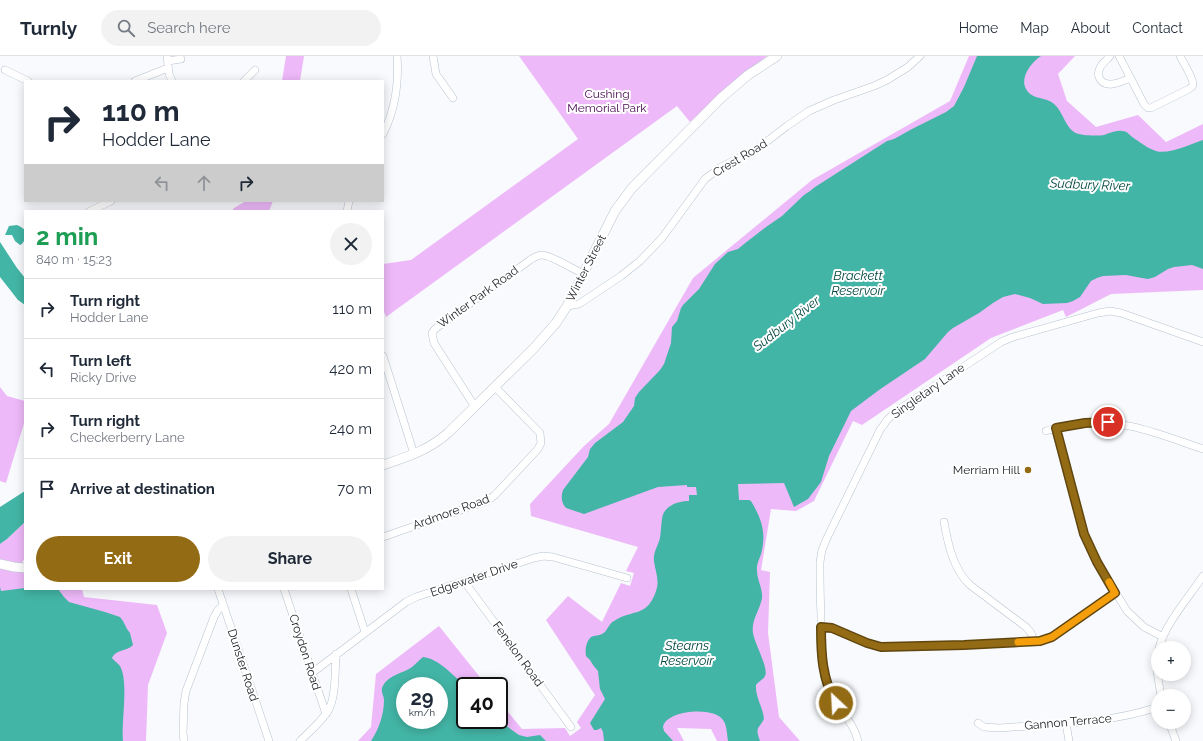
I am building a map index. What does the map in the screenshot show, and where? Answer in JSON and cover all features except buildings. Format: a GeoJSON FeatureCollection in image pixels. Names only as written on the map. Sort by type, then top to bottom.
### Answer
{"type":"FeatureCollection","features":[{"type":"Feature","properties":{"kind":"main road","name":"Winter Street"},"geometry":{"type":"LineString","coordinates":[[384,465],[414,454],[437,442],[543,340],[567,306],[615,211],[638,181],[733,87],[748,74],[777,56]]}},
{"type":"Feature","properties":{"kind":"main road"},"geometry":{"type":"LineString","coordinates":[[0,564],[24,568]]}},
{"type":"Feature","properties":{"kind":"street"},"geometry":{"type":"LineString","coordinates":[[384,132],[391,114],[396,94],[397,56]]}},
{"type":"Feature","properties":{"kind":"street"},"geometry":{"type":"LineString","coordinates":[[433,56],[436,74],[452,98]]}},
{"type":"Feature","properties":{"kind":"street","name":"Crest Road"},"geometry":{"type":"LineString","coordinates":[[567,306],[577,305],[584,301],[640,261],[662,238],[705,179],[720,167],[758,149],[809,111],[887,80],[908,67],[920,56]]}},
{"type":"Feature","properties":{"kind":"street"},"geometry":{"type":"LineString","coordinates":[[1110,56],[1100,67],[1098,74],[1101,81],[1110,84],[1121,82],[1130,78]]}},
{"type":"Feature","properties":{"kind":"street"},"geometry":{"type":"LineString","coordinates":[[1119,56],[1144,104],[1148,108],[1157,106],[1192,86],[1193,84],[1191,78],[1180,56]]}},
{"type":"Feature","properties":{"kind":"street"},"geometry":{"type":"LineString","coordinates":[[146,79],[172,60]]}},
{"type":"Feature","properties":{"kind":"street"},"geometry":{"type":"LineString","coordinates":[[172,60],[172,80]]}},
{"type":"Feature","properties":{"kind":"street"},"geometry":{"type":"LineString","coordinates":[[6,70],[26,80]]}},
{"type":"Feature","properties":{"kind":"street"},"geometry":{"type":"LineString","coordinates":[[245,80],[255,70]]}},
{"type":"Feature","properties":{"kind":"street"},"geometry":{"type":"LineString","coordinates":[[92,210],[109,202]]}},
{"type":"Feature","properties":{"kind":"street","name":"Winter Park Road"},"geometry":{"type":"LineString","coordinates":[[475,407],[434,342],[432,334],[434,329],[537,256],[542,255],[550,258],[583,274]]}},
{"type":"Feature","properties":{"kind":"street","name":"Singletary Lane"},"geometry":{"type":"LineString","coordinates":[[858,741],[855,730],[836,703],[827,686],[822,665],[820,569],[822,550],[827,538],[883,424],[892,414],[1001,342],[1013,337],[1098,313],[1110,311],[1121,313],[1203,342]]}},
{"type":"Feature","properties":{"kind":"street"},"geometry":{"type":"LineString","coordinates":[[384,359],[414,454]]}},
{"type":"Feature","properties":{"kind":"street","name":"Ardmore Road"},"geometry":{"type":"LineString","coordinates":[[384,537],[487,501],[494,496],[538,449],[541,440],[538,431],[495,387]]}},
{"type":"Feature","properties":{"kind":"street"},"geometry":{"type":"LineString","coordinates":[[1046,431],[1085,423],[1108,422],[1147,430],[1203,449]]}},
{"type":"Feature","properties":{"kind":"street"},"geometry":{"type":"LineString","coordinates":[[1056,428],[1084,534],[1097,562],[1127,611],[1138,623],[1163,637]]}},
{"type":"Feature","properties":{"kind":"street"},"geometry":{"type":"LineString","coordinates":[[944,522],[952,556],[962,577],[970,585],[1026,627],[1031,633],[1034,641]]}},
{"type":"Feature","properties":{"kind":"street","name":"Edgewater Drive"},"geometry":{"type":"LineString","coordinates":[[312,672],[406,602],[534,558],[543,556],[553,557],[627,578]]}},
{"type":"Feature","properties":{"kind":"street"},"geometry":{"type":"LineString","coordinates":[[1162,641],[1174,617],[1203,576]]}},
{"type":"Feature","properties":{"kind":"street","name":"Fenelon Road"},"geometry":{"type":"LineString","coordinates":[[464,581],[571,727]]}},
{"type":"Feature","properties":{"kind":"street","name":"Dunster Road"},"geometry":{"type":"LineString","coordinates":[[218,590],[269,741]]}},
{"type":"Feature","properties":{"kind":"street","name":"Croydon Road"},"geometry":{"type":"LineString","coordinates":[[284,590],[326,714]]}},
{"type":"Feature","properties":{"kind":"street"},"geometry":{"type":"LineString","coordinates":[[351,590],[365,632]]}},
{"type":"Feature","properties":{"kind":"street"},"geometry":{"type":"LineString","coordinates":[[821,627],[832,628],[867,643],[881,647],[964,645],[1045,640],[1052,637],[1115,593]]}},
{"type":"Feature","properties":{"kind":"street"},"geometry":{"type":"LineString","coordinates":[[184,741],[184,704],[188,685],[214,617],[218,610],[223,606]]}},
{"type":"Feature","properties":{"kind":"street"},"geometry":{"type":"LineString","coordinates":[[300,741],[326,714],[331,706],[333,698],[336,654]]}},
{"type":"Feature","properties":{"kind":"street","name":"Gannon Terrace"},"geometry":{"type":"LineString","coordinates":[[978,723],[984,727],[993,728],[1066,723],[1118,718],[1151,709]]}},
{"type":"Feature","properties":{"kind":"street"},"geometry":{"type":"LineString","coordinates":[[1066,723],[1069,741]]}},
{"type":"Feature","properties":{"kind":"street"},"geometry":{"type":"LineString","coordinates":[[1172,729],[1176,741]]}},
{"type":"Feature","properties":{"kind":"green space"},"geometry":{"type":"Polygon","coordinates":[[[286,56],[304,56],[300,80],[282,80],[286,56]]]}},
{"type":"Feature","properties":{"kind":"green space","name":"Cushing Memorial Park"},"geometry":{"type":"Polygon","coordinates":[[[519,56],[767,56],[739,77],[690,122],[677,106],[386,317],[384,312],[384,264],[411,260],[578,139],[519,56]]]}},
{"type":"Feature","properties":{"kind":"green space","name":"Brackett Reservoir"},"geometry":{"type":"Polygon","coordinates":[[[969,56],[1075,56],[1058,74],[1067,101],[1096,127],[1138,115],[1166,142],[1203,124],[1203,290],[1111,294],[1066,317],[1063,310],[991,338],[862,425],[853,421],[814,501],[796,511],[771,509],[761,570],[770,572],[768,633],[779,717],[800,741],[717,741],[711,729],[677,728],[684,741],[358,741],[371,727],[376,674],[439,626],[480,677],[456,677],[456,729],[508,729],[508,712],[522,729],[565,728],[570,736],[581,728],[577,722],[595,695],[546,620],[568,596],[602,622],[621,583],[630,586],[634,573],[626,571],[638,547],[531,516],[530,504],[584,446],[609,424],[693,278],[812,180],[950,101],[969,56]]]}},
{"type":"Feature","properties":{"kind":"green space"},"geometry":{"type":"Polygon","coordinates":[[[244,202],[273,202],[269,210],[233,210],[244,202]]]}},
{"type":"Feature","properties":{"kind":"green space"},"geometry":{"type":"Polygon","coordinates":[[[0,387],[7,396],[24,401],[24,423],[6,483],[0,481],[0,387]]]}},
{"type":"Feature","properties":{"kind":"green space"},"geometry":{"type":"Polygon","coordinates":[[[24,523],[24,560],[21,564],[0,559],[0,544],[24,523]]]}},
{"type":"Feature","properties":{"kind":"green space"},"geometry":{"type":"Polygon","coordinates":[[[0,568],[24,572],[24,590],[82,590],[84,597],[157,605],[167,633],[148,685],[146,741],[0,741],[0,568]]]}},
{"type":"Feature","properties":{"kind":"water","name":"Brackett Reservoir"},"geometry":{"type":"Polygon","coordinates":[[[977,56],[1041,56],[1033,63],[1026,73],[1024,84],[1026,89],[1033,96],[1047,100],[1054,104],[1071,130],[1074,132],[1084,135],[1097,136],[1124,131],[1148,147],[1161,152],[1167,152],[1203,140],[1203,269],[1192,265],[1174,267],[1148,279],[1126,275],[1103,276],[1091,281],[1080,297],[1067,303],[1043,304],[1030,298],[1015,294],[1003,297],[953,328],[925,359],[851,411],[829,456],[821,482],[808,499],[794,507],[784,483],[738,484],[739,500],[751,501],[758,513],[763,531],[762,550],[757,568],[762,598],[753,624],[754,638],[766,672],[765,676],[756,685],[764,719],[757,731],[760,741],[728,741],[724,722],[718,716],[710,713],[691,712],[672,717],[666,721],[663,727],[664,731],[673,741],[604,741],[601,728],[594,730],[590,723],[605,699],[600,689],[598,671],[586,656],[587,643],[591,637],[604,633],[612,622],[621,617],[644,609],[652,600],[658,583],[654,555],[660,538],[663,514],[668,508],[676,503],[689,501],[689,495],[697,495],[696,487],[687,487],[687,485],[658,487],[584,514],[566,508],[562,499],[563,490],[588,457],[590,449],[595,443],[623,422],[634,406],[635,398],[639,392],[660,370],[664,364],[671,343],[672,327],[677,321],[681,308],[699,289],[715,264],[728,252],[738,249],[782,216],[804,195],[815,187],[887,141],[894,139],[946,112],[954,106],[977,56]]]}},
{"type":"Feature","properties":{"kind":"water"},"geometry":{"type":"Polygon","coordinates":[[[17,225],[24,229],[24,241],[22,244],[20,245],[15,241],[12,235],[5,235],[9,226],[17,225]]]}},
{"type":"Feature","properties":{"kind":"water"},"geometry":{"type":"Polygon","coordinates":[[[0,242],[24,277],[24,304],[18,300],[0,277],[0,242]]]}},
{"type":"Feature","properties":{"kind":"water"},"geometry":{"type":"Polygon","coordinates":[[[24,492],[24,523],[0,544],[0,507],[24,492]]]}},
{"type":"Feature","properties":{"kind":"water"},"geometry":{"type":"Polygon","coordinates":[[[0,587],[1,591],[24,588],[24,590],[59,590],[69,602],[120,617],[130,633],[133,645],[116,653],[112,658],[120,666],[123,673],[123,741],[0,741],[0,587]]]}},
{"type":"Feature","properties":{"kind":"water"},"geometry":{"type":"Polygon","coordinates":[[[423,657],[429,658],[440,664],[456,678],[456,729],[508,729],[508,727],[519,735],[527,737],[540,735],[546,741],[371,741],[379,726],[382,716],[384,700],[382,688],[384,684],[391,677],[412,667],[423,657]]]}},
{"type":"Feature","properties":{"kind":"slow traffic"},"geometry":{"type":"LineString","coordinates":[[1018,642],[1045,640],[1057,634],[1115,593],[1109,582]]}},
{"type":"Feature","properties":{"kind":"place","name":"Merriam Hill"},"geometry":{"type":"Point","coordinates":[1028,470]}},
{"type":"Feature","properties":{"kind":"route"},"geometry":{"type":"LineString","coordinates":[[836,703],[832,698],[822,665],[821,627],[836,629],[867,643],[881,647],[1040,641],[1052,637],[1115,593],[1097,562],[1084,534],[1056,428],[1074,424],[1108,422]]}},
{"type":"Feature","properties":{"kind":"water label","name":"Sudbury River"},"geometry":{"type":"Point","coordinates":[1090,184]}},
{"type":"Feature","properties":{"kind":"water label","name":"Sudbury River"},"geometry":{"type":"Point","coordinates":[786,323]}},
{"type":"Feature","properties":{"kind":"water label","name":"Stearns Reservoir"},"geometry":{"type":"Point","coordinates":[687,652]}}]}
